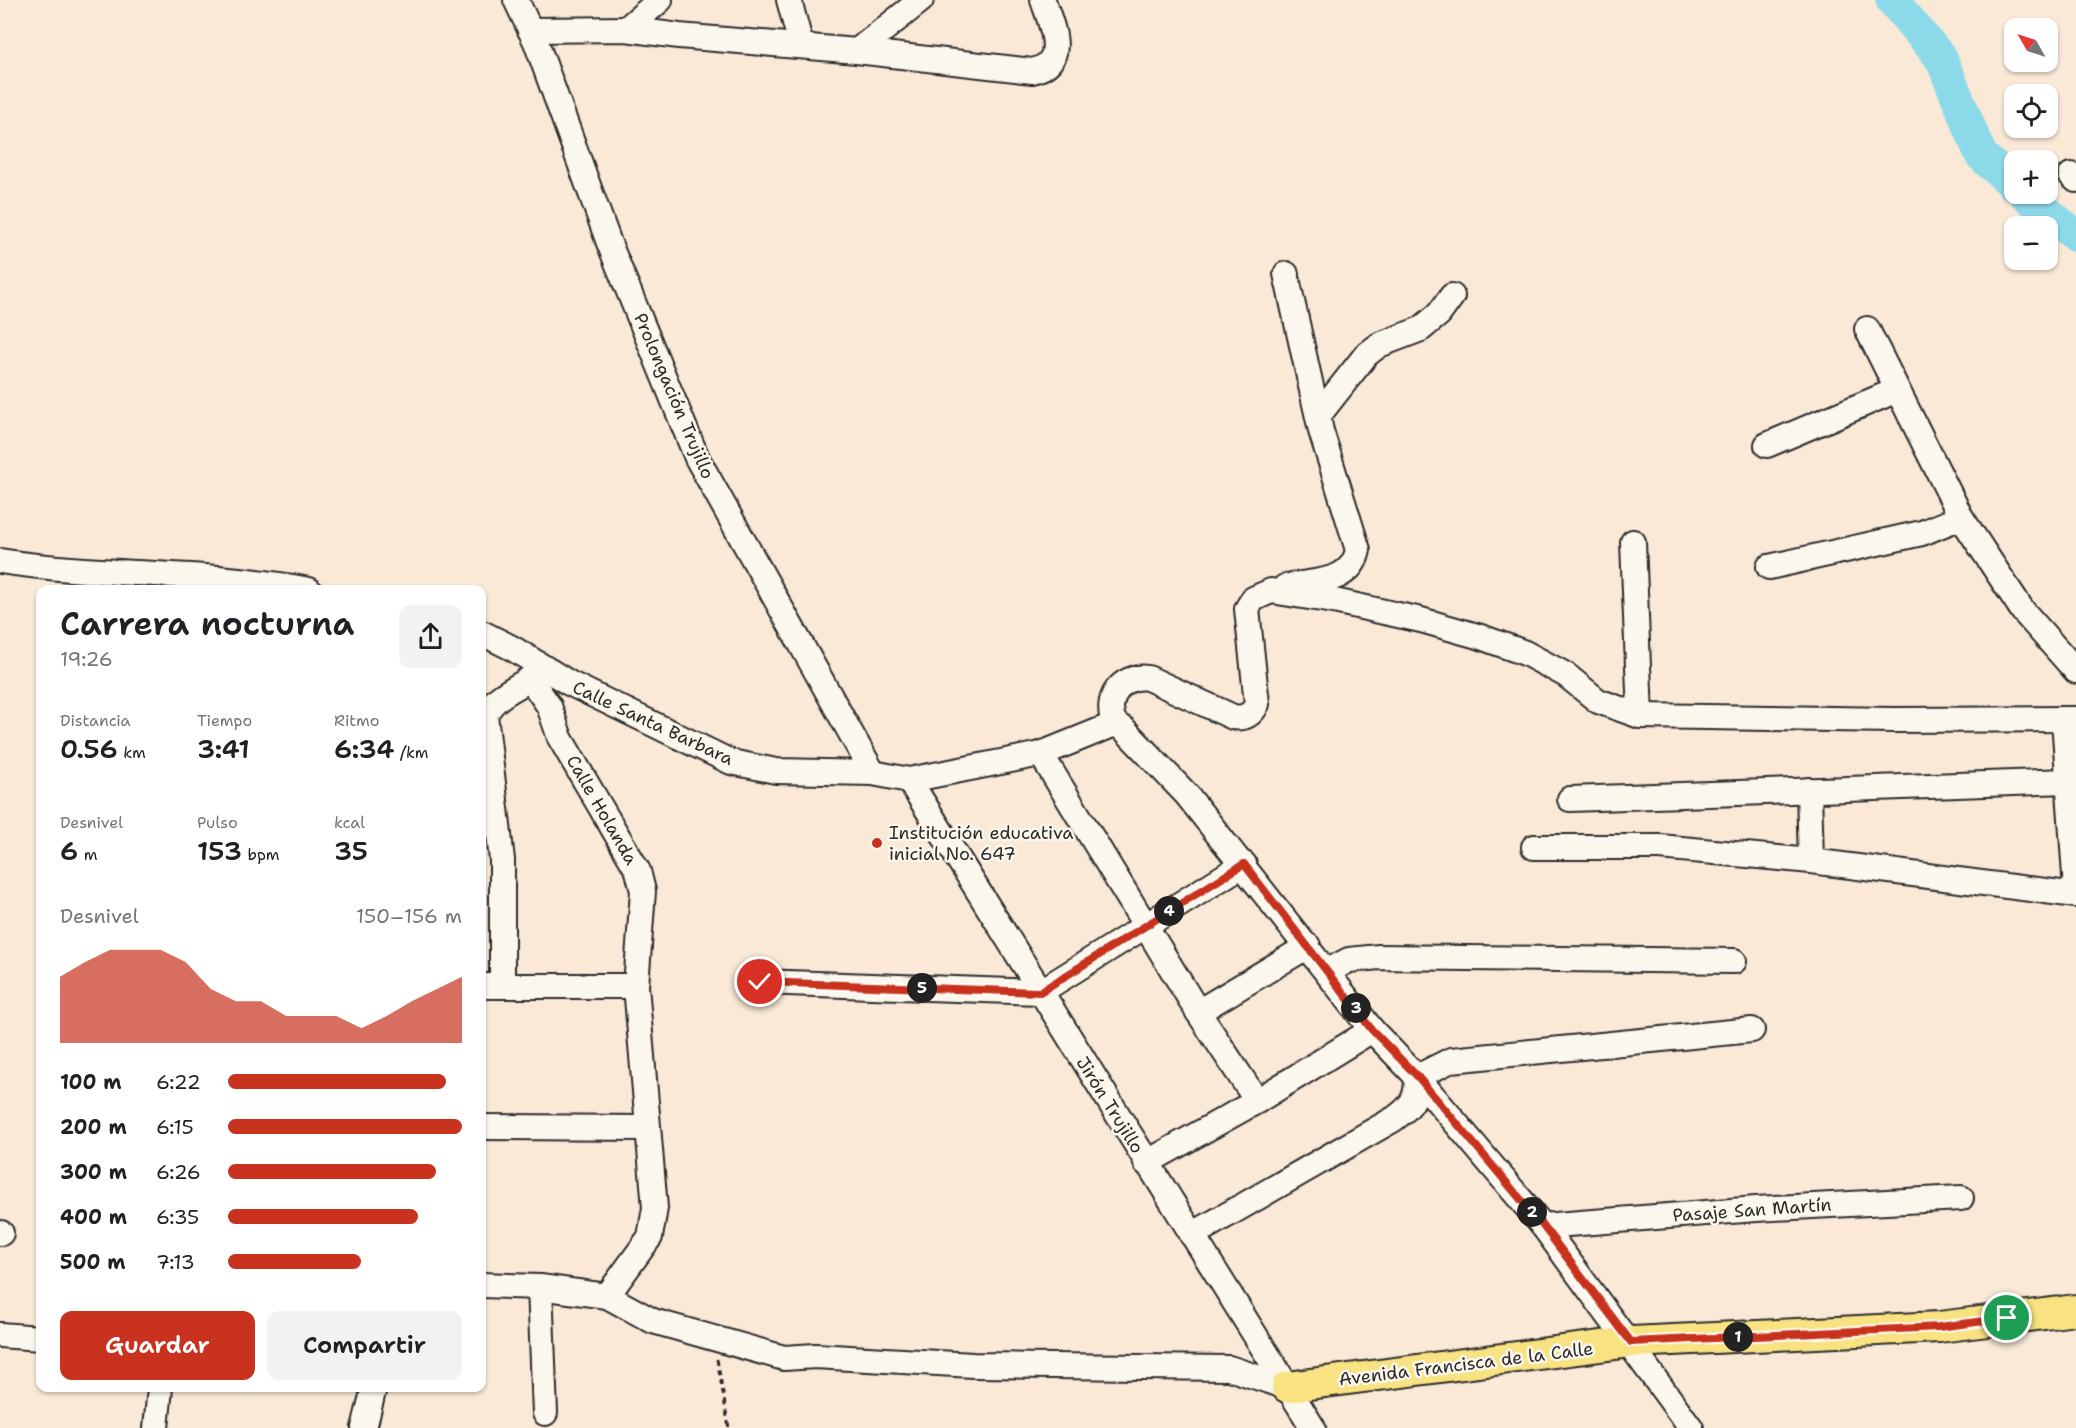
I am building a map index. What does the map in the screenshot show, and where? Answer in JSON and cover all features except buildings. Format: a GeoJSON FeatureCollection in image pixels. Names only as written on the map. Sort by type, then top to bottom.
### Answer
{"type":"FeatureCollection","features":[{"type":"Feature","properties":{"kind":"main road","name":"Avenida Francisca de la Calle"},"geometry":{"type":"LineString","coordinates":[[1287,1387],[1631,1342],[1939,1327],[2076,1310]]}},
{"type":"Feature","properties":{"kind":"street","name":"Prolongación Trujillo"},"geometry":{"type":"LineString","coordinates":[[516,0],[530,30],[609,243],[697,458],[873,773]]}},
{"type":"Feature","properties":{"kind":"street"},"geometry":{"type":"LineString","coordinates":[[626,29],[660,0]]}},
{"type":"Feature","properties":{"kind":"street"},"geometry":{"type":"LineString","coordinates":[[665,0],[680,36]]}},
{"type":"Feature","properties":{"kind":"street"},"geometry":{"type":"LineString","coordinates":[[789,0],[801,45]]}},
{"type":"Feature","properties":{"kind":"street"},"geometry":{"type":"LineString","coordinates":[[857,51],[921,0]]}},
{"type":"Feature","properties":{"kind":"street"},"geometry":{"type":"LineString","coordinates":[[530,30],[626,29],[1038,70],[1049,63],[1056,45],[1043,0]]}},
{"type":"Feature","properties":{"kind":"street"},"geometry":{"type":"LineString","coordinates":[[1286,274],[1318,416],[1358,550],[1356,558],[1340,576],[1329,580],[1305,582],[1271,591],[1253,599],[1247,609],[1257,704],[1246,717],[1233,717],[1148,678],[1134,677],[1122,684],[1114,694],[1110,707],[1115,724],[1124,729],[1187,795],[1244,864],[1372,1030],[1418,1077],[1543,1226],[1631,1342],[1691,1428]]}},
{"type":"Feature","properties":{"kind":"street"},"geometry":{"type":"LineString","coordinates":[[1318,416],[1366,355],[1379,345],[1421,329],[1438,314],[1452,296]]}},
{"type":"Feature","properties":{"kind":"street"},"geometry":{"type":"LineString","coordinates":[[1867,329],[1961,517],[2023,611],[2076,670]]}},
{"type":"Feature","properties":{"kind":"street"},"geometry":{"type":"LineString","coordinates":[[1767,445],[1897,390]]}},
{"type":"Feature","properties":{"kind":"street"},"geometry":{"type":"LineString","coordinates":[[1769,567],[1922,533],[1961,517]]}},
{"type":"Feature","properties":{"kind":"street"},"geometry":{"type":"LineString","coordinates":[[1633,542],[1640,716]]}},
{"type":"Feature","properties":{"kind":"street"},"geometry":{"type":"LineString","coordinates":[[0,561],[45,568],[198,576],[273,585]]}},
{"type":"Feature","properties":{"kind":"street"},"geometry":{"type":"LineString","coordinates":[[1271,591],[1334,601],[1421,620],[1492,641],[1556,669],[1611,708],[1640,716],[1893,720],[2070,719],[2068,781],[2076,890]]}},
{"type":"Feature","properties":{"kind":"street","name":"Calle Santa Barbara"},"geometry":{"type":"LineString","coordinates":[[486,635],[512,648],[537,674],[569,683],[731,762],[776,771],[873,773],[909,780],[1041,754],[1115,724]]}},
{"type":"Feature","properties":{"kind":"street"},"geometry":{"type":"LineString","coordinates":[[486,713],[490,704],[537,674]]}},
{"type":"Feature","properties":{"kind":"street","name":"Calle Holanda"},"geometry":{"type":"LineString","coordinates":[[537,674],[560,738],[638,871],[643,891],[636,986],[655,1208],[650,1237],[606,1296]]}},
{"type":"Feature","properties":{"kind":"street"},"geometry":{"type":"LineString","coordinates":[[549,706],[556,692],[569,683]]}},
{"type":"Feature","properties":{"kind":"street"},"geometry":{"type":"LineString","coordinates":[[486,754],[502,860],[492,985],[636,986]]}},
{"type":"Feature","properties":{"kind":"street"},"geometry":{"type":"LineString","coordinates":[[1041,754],[1198,1012],[1257,1101]]}},
{"type":"Feature","properties":{"kind":"street","name":"Jirón Trujillo"},"geometry":{"type":"LineString","coordinates":[[909,780],[1313,1428]]}},
{"type":"Feature","properties":{"kind":"street"},"geometry":{"type":"LineString","coordinates":[[1570,799],[2068,781]]}},
{"type":"Feature","properties":{"kind":"street"},"geometry":{"type":"LineString","coordinates":[[1809,790],[1811,861]]}},
{"type":"Feature","properties":{"kind":"street"},"geometry":{"type":"LineString","coordinates":[[1534,847],[1660,847],[1811,861],[2076,894]]}},
{"type":"Feature","properties":{"kind":"street"},"geometry":{"type":"LineString","coordinates":[[760,982],[1040,992],[1244,864]]}},
{"type":"Feature","properties":{"kind":"street"},"geometry":{"type":"LineString","coordinates":[[1198,1012],[1308,946]]}},
{"type":"Feature","properties":{"kind":"street"},"geometry":{"type":"LineString","coordinates":[[1328,971],[1349,960],[1379,957],[1734,961]]}},
{"type":"Feature","properties":{"kind":"street"},"geometry":{"type":"LineString","coordinates":[[1146,1163],[1257,1101],[1372,1030]]}},
{"type":"Feature","properties":{"kind":"street"},"geometry":{"type":"LineString","coordinates":[[1418,1077],[1451,1060],[1752,1030]]}},
{"type":"Feature","properties":{"kind":"street"},"geometry":{"type":"LineString","coordinates":[[1192,1235],[1395,1119],[1410,1107],[1417,1096],[1418,1077]]}},
{"type":"Feature","properties":{"kind":"street"},"geometry":{"type":"LineString","coordinates":[[486,1128],[647,1128]]}},
{"type":"Feature","properties":{"kind":"street","name":"Pasaje San Martín"},"geometry":{"type":"LineString","coordinates":[[1543,1226],[1756,1209],[1961,1198]]}},
{"type":"Feature","properties":{"kind":"street"},"geometry":{"type":"LineString","coordinates":[[486,1285],[540,1287],[606,1296],[653,1321],[784,1358],[815,1356],[973,1365],[1229,1368],[1287,1387]]}},
{"type":"Feature","properties":{"kind":"street"},"geometry":{"type":"LineString","coordinates":[[540,1287],[545,1413]]}},
{"type":"Feature","properties":{"kind":"street"},"geometry":{"type":"LineString","coordinates":[[0,1335],[36,1338]]}},
{"type":"Feature","properties":{"kind":"street"},"geometry":{"type":"LineString","coordinates":[[156,1428],[159,1392]]}},
{"type":"Feature","properties":{"kind":"street"},"geometry":{"type":"LineString","coordinates":[[364,1428],[373,1392]]}},
{"type":"Feature","properties":{"kind":"path"},"geometry":{"type":"LineString","coordinates":[[713,1338],[729,1428]]}},
{"type":"Feature","properties":{"kind":"waterway"},"geometry":{"type":"LineString","coordinates":[[1892,0],[1941,58],[1981,155],[2004,176]]}},
{"type":"Feature","properties":{"kind":"waterway"},"geometry":{"type":"LineString","coordinates":[[2037,204],[2076,236]]}},
{"type":"Feature","properties":{"kind":"place","name":"Institución educativa inicial No. 647"},"geometry":{"type":"Point","coordinates":[877,843]}},
{"type":"Feature","properties":{"kind":"route"},"geometry":{"type":"LineString","coordinates":[[760,982],[1040,992],[1244,864],[1372,1030],[1418,1077],[1543,1226],[1631,1342],[1939,1327],[2007,1318]]}}]}
